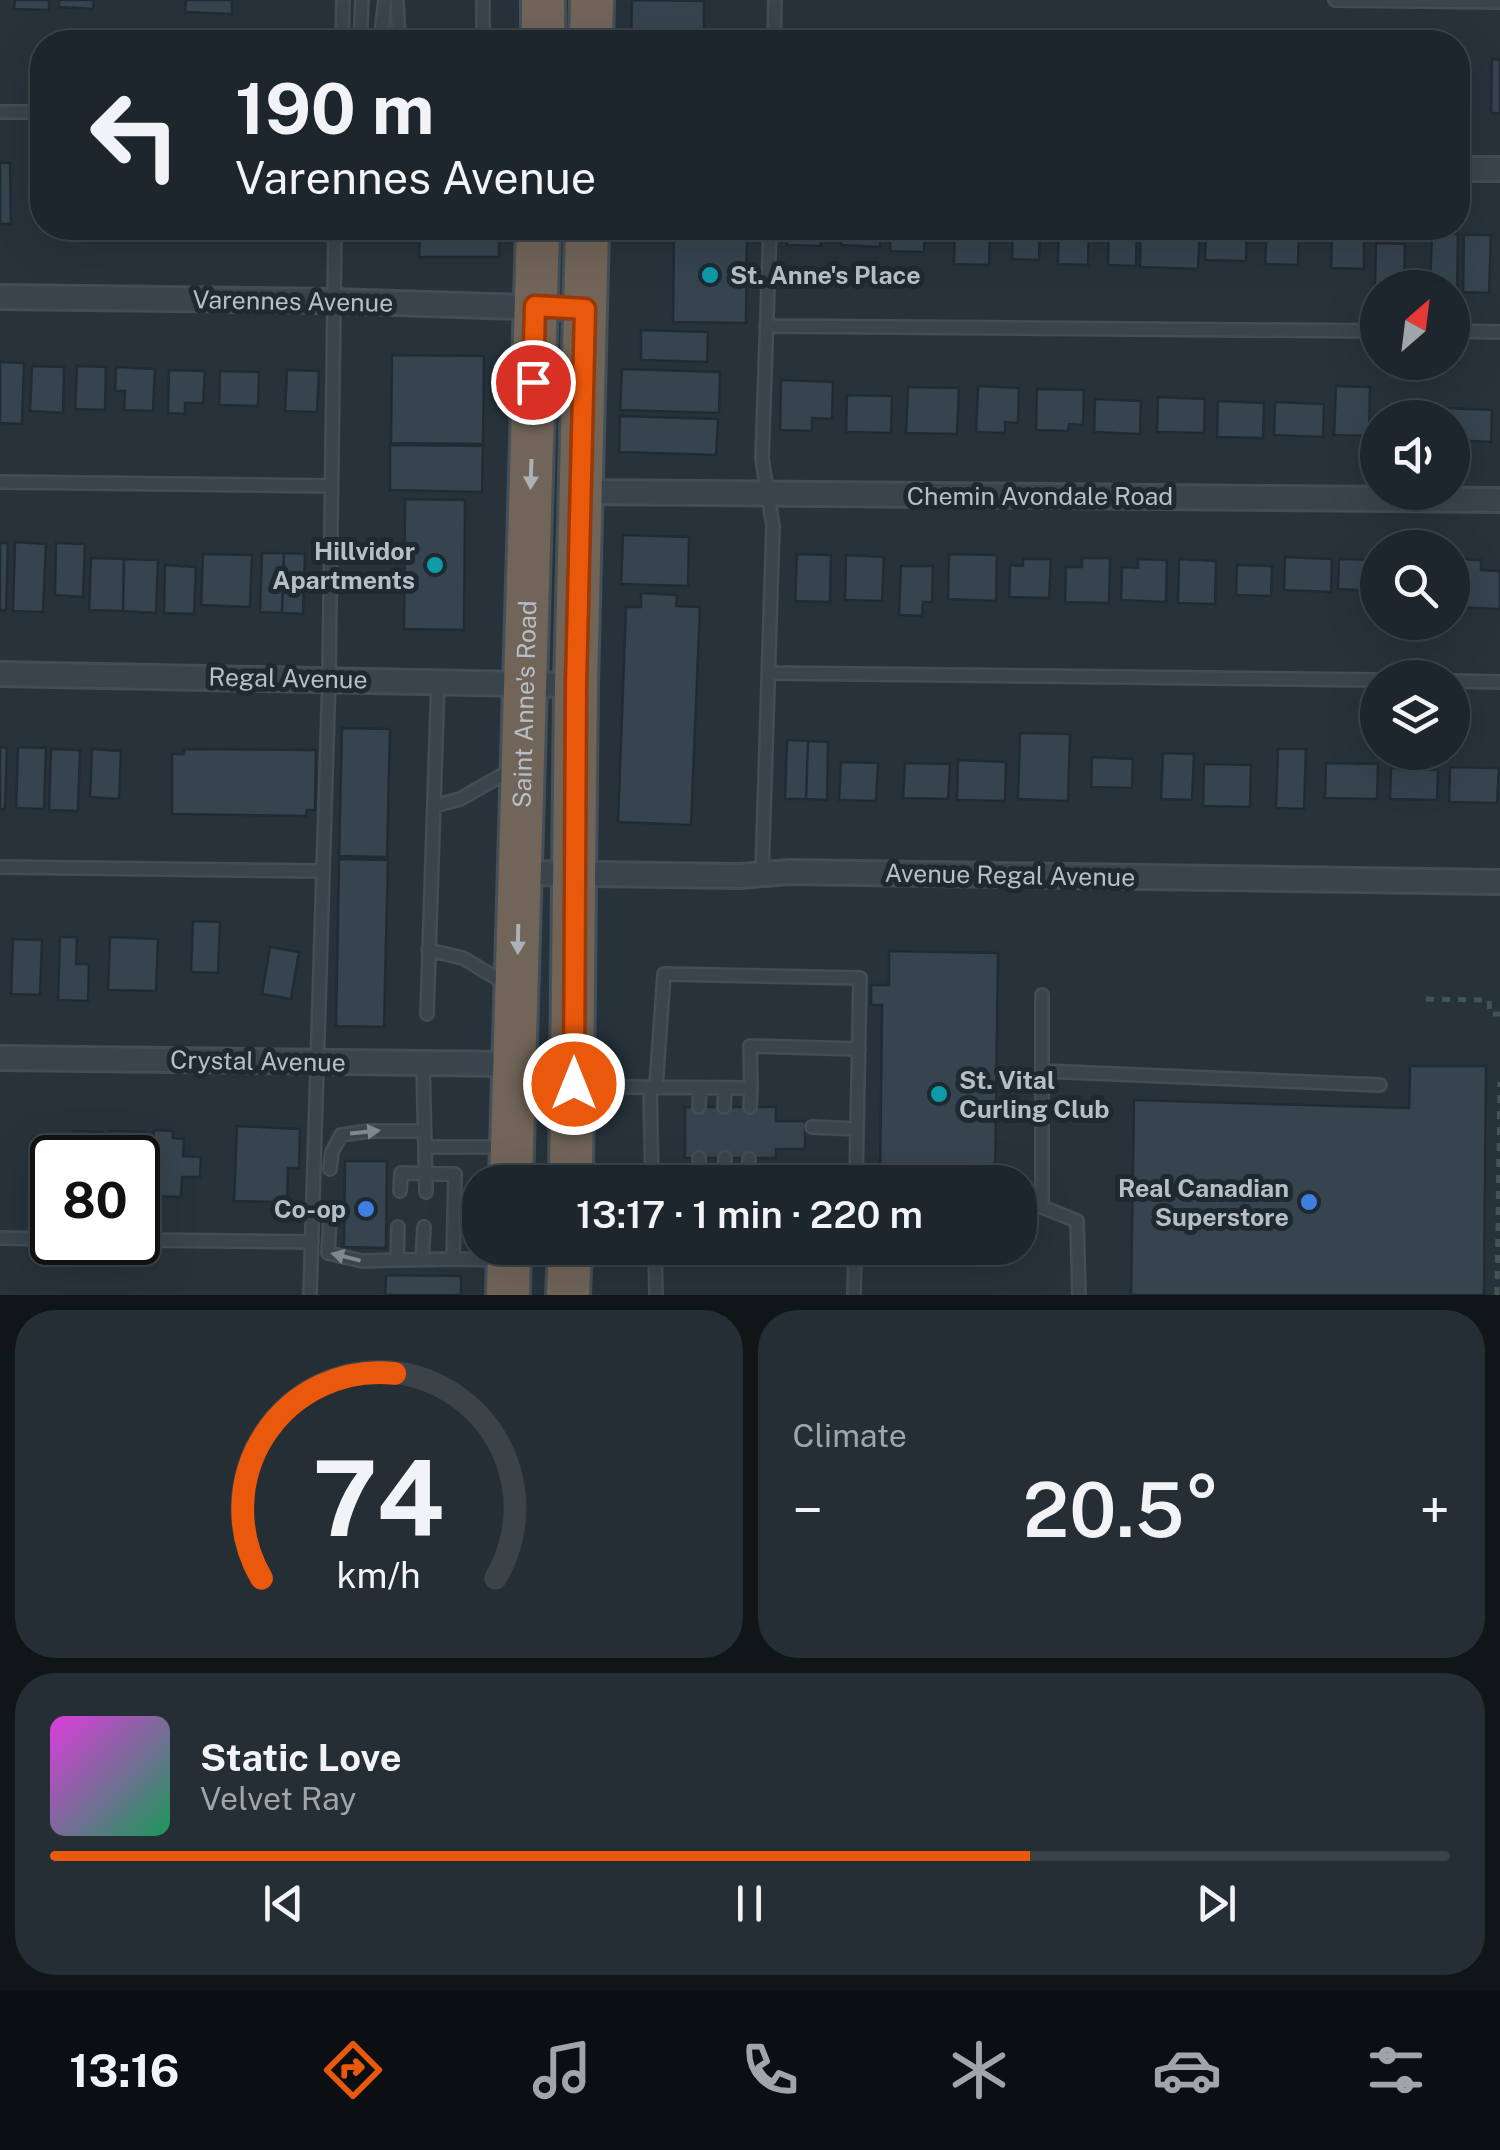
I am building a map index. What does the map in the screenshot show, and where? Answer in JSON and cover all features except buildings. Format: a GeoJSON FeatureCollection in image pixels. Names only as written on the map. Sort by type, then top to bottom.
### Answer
{"type":"FeatureCollection","features":[{"type":"Feature","properties":{"kind":"highway"},"geometry":{"type":"LineString","coordinates":[[542,30],[543,0]]}},
{"type":"Feature","properties":{"kind":"highway"},"geometry":{"type":"LineString","coordinates":[[591,30],[592,0]]}},
{"type":"Feature","properties":{"kind":"highway","name":"Saint Anne's Road"},"geometry":{"type":"LineString","coordinates":[[512,1165],[538,240]]}},
{"type":"Feature","properties":{"kind":"highway","name":"Saint Anne's Road"},"geometry":{"type":"LineString","coordinates":[[571,1165],[576,685],[587,240]]}},
{"type":"Feature","properties":{"kind":"highway"},"geometry":{"type":"LineString","coordinates":[[568,1295],[569,1265]]}},
{"type":"Feature","properties":{"kind":"street"},"geometry":{"type":"LineString","coordinates":[[1470,169],[1500,169]]}},
{"type":"Feature","properties":{"kind":"street","name":"Varennes Avenue"},"geometry":{"type":"LineString","coordinates":[[0,297],[585,309]]}},
{"type":"Feature","properties":{"kind":"street","name":"Chemin Avondale Road"},"geometry":{"type":"LineString","coordinates":[[580,492],[1500,500]]}},
{"type":"Feature","properties":{"kind":"street","name":"Regal Avenue"},"geometry":{"type":"LineString","coordinates":[[0,674],[576,685]]}},
{"type":"Feature","properties":{"kind":"street","name":"Avenue Regal Avenue"},"geometry":{"type":"LineString","coordinates":[[520,873],[1500,882]]}},
{"type":"Feature","properties":{"kind":"street","name":"Crystal Avenue"},"geometry":{"type":"LineString","coordinates":[[0,1058],[516,1064]]}},
{"type":"Feature","properties":{"kind":"lane"},"geometry":{"type":"LineString","coordinates":[[342,30],[343,0]]}},
{"type":"Feature","properties":{"kind":"lane"},"geometry":{"type":"LineString","coordinates":[[361,30],[362,0]]}},
{"type":"Feature","properties":{"kind":"lane"},"geometry":{"type":"LineString","coordinates":[[381,30],[385,0]]}},
{"type":"Feature","properties":{"kind":"lane"},"geometry":{"type":"LineString","coordinates":[[397,0],[398,30]]}},
{"type":"Feature","properties":{"kind":"lane"},"geometry":{"type":"LineString","coordinates":[[483,0],[483,30]]}},
{"type":"Feature","properties":{"kind":"lane"},"geometry":{"type":"LineString","coordinates":[[774,30],[775,0]]}},
{"type":"Feature","properties":{"kind":"lane"},"geometry":{"type":"LineString","coordinates":[[1335,0],[1500,2]]}},
{"type":"Feature","properties":{"kind":"lane"},"geometry":{"type":"LineString","coordinates":[[0,112],[30,112]]}},
{"type":"Feature","properties":{"kind":"lane"},"geometry":{"type":"LineString","coordinates":[[310,1295],[329,678],[335,240]]}},
{"type":"Feature","properties":{"kind":"lane"},"geometry":{"type":"LineString","coordinates":[[762,874],[773,522],[762,459],[770,240]]}},
{"type":"Feature","properties":{"kind":"lane"},"geometry":{"type":"LineString","coordinates":[[766,326],[1360,331]]}},
{"type":"Feature","properties":{"kind":"lane"},"geometry":{"type":"LineString","coordinates":[[1470,331],[1500,332]]}},
{"type":"Feature","properties":{"kind":"lane"},"geometry":{"type":"LineString","coordinates":[[0,482],[331,486]]}},
{"type":"Feature","properties":{"kind":"lane"},"geometry":{"type":"LineString","coordinates":[[768,673],[1360,680]]}},
{"type":"Feature","properties":{"kind":"lane"},"geometry":{"type":"LineString","coordinates":[[427,1014],[438,680]]}},
{"type":"Feature","properties":{"kind":"lane"},"geometry":{"type":"LineString","coordinates":[[1470,682],[1500,682]]}},
{"type":"Feature","properties":{"kind":"lane"},"geometry":{"type":"LineString","coordinates":[[434,806],[460,799],[523,763]]}},
{"type":"Feature","properties":{"kind":"lane"},"geometry":{"type":"LineString","coordinates":[[0,867],[323,871]]}},
{"type":"Feature","properties":{"kind":"lane"},"geometry":{"type":"LineString","coordinates":[[428,950],[463,958],[517,991]]}},
{"type":"Feature","properties":{"kind":"lane"},"geometry":{"type":"LineString","coordinates":[[652,1165],[653,1088],[664,974],[860,978],[856,1165]]}},
{"type":"Feature","properties":{"kind":"lane"},"geometry":{"type":"LineString","coordinates":[[1042,995],[1042,1206]]}},
{"type":"Feature","properties":{"kind":"lane"},"geometry":{"type":"LineString","coordinates":[[750,1107],[750,1046],[859,1049]]}},
{"type":"Feature","properties":{"kind":"lane"},"geometry":{"type":"LineString","coordinates":[[423,1064],[426,1192]]}},
{"type":"Feature","properties":{"kind":"lane"},"geometry":{"type":"LineString","coordinates":[[1042,1071],[1380,1085]]}},
{"type":"Feature","properties":{"kind":"lane"},"geometry":{"type":"LineString","coordinates":[[626,1087],[751,1088]]}},
{"type":"Feature","properties":{"kind":"lane"},"geometry":{"type":"LineString","coordinates":[[699,1107],[700,1088]]}},
{"type":"Feature","properties":{"kind":"lane"},"geometry":{"type":"LineString","coordinates":[[724,1088],[724,1107]]}},
{"type":"Feature","properties":{"kind":"lane"},"geometry":{"type":"LineString","coordinates":[[812,1128],[857,1129]]}},
{"type":"Feature","properties":{"kind":"lane"},"geometry":{"type":"LineString","coordinates":[[330,1169],[332,1152],[341,1135],[370,1130],[425,1131]]}},
{"type":"Feature","properties":{"kind":"lane"},"geometry":{"type":"LineString","coordinates":[[425,1146],[512,1165]]}},
{"type":"Feature","properties":{"kind":"lane"},"geometry":{"type":"LineString","coordinates":[[699,1158],[699,1165]]}},
{"type":"Feature","properties":{"kind":"lane"},"geometry":{"type":"LineString","coordinates":[[725,1158],[725,1165]]}},
{"type":"Feature","properties":{"kind":"lane"},"geometry":{"type":"LineString","coordinates":[[749,1158],[749,1165]]}},
{"type":"Feature","properties":{"kind":"lane"},"geometry":{"type":"LineString","coordinates":[[400,1192],[402,1172],[454,1174],[453,1259]]}},
{"type":"Feature","properties":{"kind":"lane"},"geometry":{"type":"LineString","coordinates":[[1037,1206],[1077,1221],[1079,1295]]}},
{"type":"Feature","properties":{"kind":"lane"},"geometry":{"type":"LineString","coordinates":[[330,1218],[328,1253],[362,1262],[453,1259],[509,1268]]}},
{"type":"Feature","properties":{"kind":"lane"},"geometry":{"type":"LineString","coordinates":[[397,1260],[398,1227]]}},
{"type":"Feature","properties":{"kind":"lane"},"geometry":{"type":"LineString","coordinates":[[422,1259],[424,1227]]}},
{"type":"Feature","properties":{"kind":"lane"},"geometry":{"type":"LineString","coordinates":[[0,1238],[30,1239]]}},
{"type":"Feature","properties":{"kind":"lane"},"geometry":{"type":"LineString","coordinates":[[160,1240],[312,1242]]}},
{"type":"Feature","properties":{"kind":"lane"},"geometry":{"type":"LineString","coordinates":[[655,1265],[656,1295]]}},
{"type":"Feature","properties":{"kind":"lane"},"geometry":{"type":"LineString","coordinates":[[854,1295],[855,1265]]}},
{"type":"Feature","properties":{"kind":"path"},"geometry":{"type":"LineString","coordinates":[[1426,998],[1489,1000],[1490,1014],[1500,1014]]}},
{"type":"Feature","properties":{"kind":"path"},"geometry":{"type":"LineString","coordinates":[[1497,1295],[1500,1082]]}},
{"type":"Feature","properties":{"kind":"place","name":"St. Anne's Place"},"geometry":{"type":"Point","coordinates":[710,275]}},
{"type":"Feature","properties":{"kind":"place","name":"Hillvidor Apartments"},"geometry":{"type":"Point","coordinates":[435,565]}},
{"type":"Feature","properties":{"kind":"place","name":"St. Vital Curling Club"},"geometry":{"type":"Point","coordinates":[939,1094]}},
{"type":"Feature","properties":{"kind":"place","name":"Real Canadian Superstore"},"geometry":{"type":"Point","coordinates":[1309,1202]}},
{"type":"Feature","properties":{"kind":"place","name":"Co-op"},"geometry":{"type":"Point","coordinates":[366,1209]}},
{"type":"Feature","properties":{"kind":"route"},"geometry":{"type":"LineString","coordinates":[[533,382],[535,306],[585,309],[576,685],[574,1084]]}}]}
